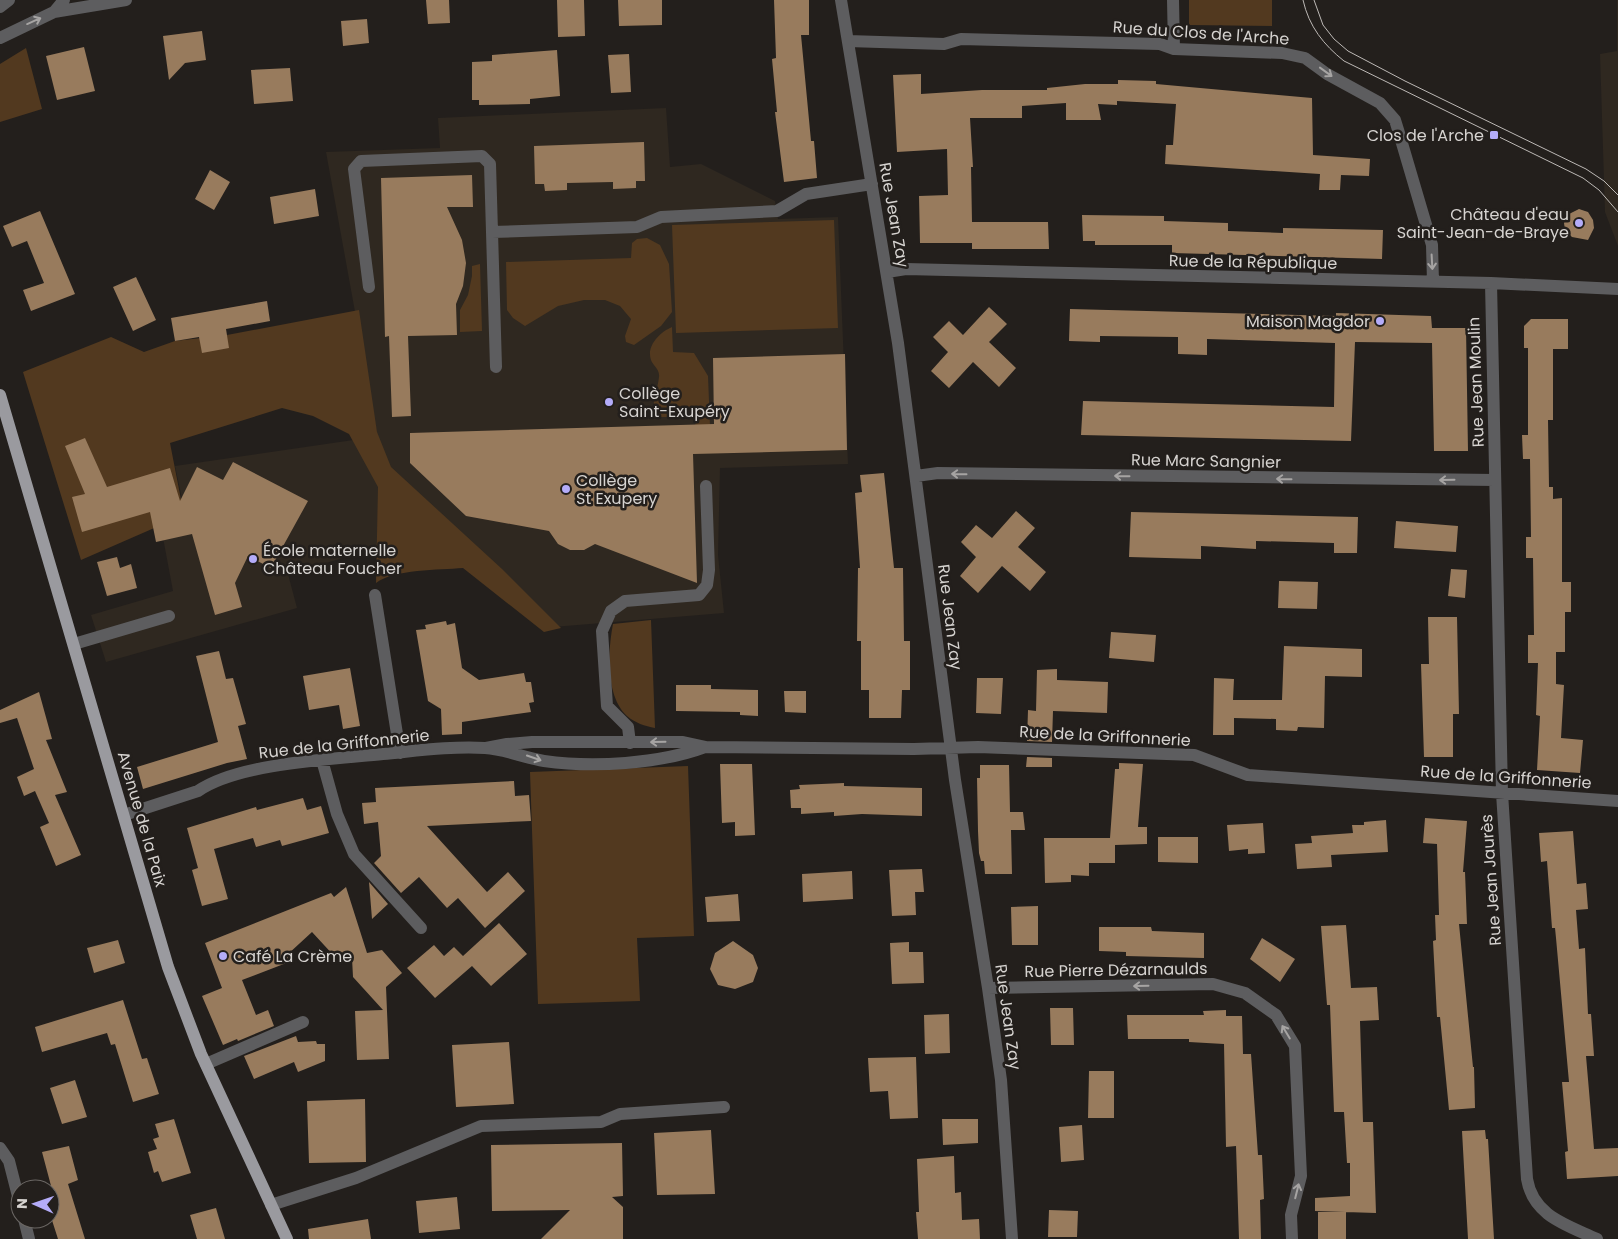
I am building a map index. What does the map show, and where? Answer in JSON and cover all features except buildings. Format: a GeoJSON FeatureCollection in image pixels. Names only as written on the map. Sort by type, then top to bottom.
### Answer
{"type":"FeatureCollection","features":[{"type":"Feature","properties":{"kind":"main road","name":"Avenue de la Paix"},"geometry":{"type":"LineString","coordinates":[[0,395],[168,967],[206,1064],[287,1239]]}},
{"type":"Feature","properties":{"kind":"street"},"geometry":{"type":"LineString","coordinates":[[0,7],[9,0]]}},
{"type":"Feature","properties":{"kind":"street"},"geometry":{"type":"LineString","coordinates":[[54,12],[64,0]]}},
{"type":"Feature","properties":{"kind":"street"},"geometry":{"type":"LineString","coordinates":[[0,38],[54,12],[125,0]]}},
{"type":"Feature","properties":{"kind":"street","name":"Rue Jean Zay"},"geometry":{"type":"LineString","coordinates":[[841,0],[887,272],[916,476],[951,748],[1001,1080],[1012,1239]]}},
{"type":"Feature","properties":{"kind":"street"},"geometry":{"type":"LineString","coordinates":[[1173,0],[1174,49]]}},
{"type":"Feature","properties":{"kind":"street","name":"Rue du Clos de l'Arche"},"geometry":{"type":"LineString","coordinates":[[848,41],[944,44],[961,39],[1160,44],[1174,49],[1282,53],[1305,58],[1327,74],[1380,103],[1395,120],[1432,245],[1434,282]]}},
{"type":"Feature","properties":{"kind":"street"},"geometry":{"type":"LineString","coordinates":[[369,287],[354,169],[361,161],[482,156],[490,164],[496,367]]}},
{"type":"Feature","properties":{"kind":"street"},"geometry":{"type":"LineString","coordinates":[[492,232],[637,227],[661,217],[777,211],[806,194],[872,184]]}},
{"type":"Feature","properties":{"kind":"street","name":"Rue de la République"},"geometry":{"type":"LineString","coordinates":[[887,272],[906,269],[1490,283],[1618,289]]}},
{"type":"Feature","properties":{"kind":"street","name":"Rue Jean Moulin"},"geometry":{"type":"LineString","coordinates":[[1490,283],[1495,480]]}},
{"type":"Feature","properties":{"kind":"street","name":"Rue Marc Sangnier"},"geometry":{"type":"LineString","coordinates":[[916,476],[938,473],[1420,481],[1495,480]]}},
{"type":"Feature","properties":{"kind":"street","name":"Rue Jean Jaurès"},"geometry":{"type":"LineString","coordinates":[[1495,480],[1502,794],[1529,1192],[1535,1204],[1546,1214],[1597,1239]]}},
{"type":"Feature","properties":{"kind":"street"},"geometry":{"type":"LineString","coordinates":[[630,743],[628,728],[607,706],[602,631],[611,611],[626,601],[699,595],[707,585],[709,570],[706,486]]}},
{"type":"Feature","properties":{"kind":"street"},"geometry":{"type":"LineString","coordinates":[[375,595],[400,752]]}},
{"type":"Feature","properties":{"kind":"street"},"geometry":{"type":"LineString","coordinates":[[74,644],[169,616]]}},
{"type":"Feature","properties":{"kind":"street","name":"Rue de la Griffonnerie"},"geometry":{"type":"LineString","coordinates":[[124,815],[198,791],[208,784],[243,772],[322,760],[400,752],[486,748],[532,742],[683,742],[706,747],[989,747],[1194,755],[1248,775],[1618,801]]}},
{"type":"Feature","properties":{"kind":"street","name":"Rue de la Griffonnerie"},"geometry":{"type":"LineString","coordinates":[[486,748],[524,754],[543,761],[631,762],[682,755],[706,747]]}},
{"type":"Feature","properties":{"kind":"street"},"geometry":{"type":"LineString","coordinates":[[322,760],[337,814],[354,854],[421,928]]}},
{"type":"Feature","properties":{"kind":"street","name":"Rue Pierre Dézarnaulds"},"geometry":{"type":"LineString","coordinates":[[988,988],[1213,984],[1245,993],[1276,1015],[1295,1046],[1301,1176],[1291,1216],[1292,1239]]}},
{"type":"Feature","properties":{"kind":"street"},"geometry":{"type":"LineString","coordinates":[[206,1064],[303,1022]]}},
{"type":"Feature","properties":{"kind":"street"},"geometry":{"type":"LineString","coordinates":[[271,1204],[356,1178],[481,1126],[601,1122],[620,1114],[724,1108]]}},
{"type":"Feature","properties":{"kind":"street"},"geometry":{"type":"LineString","coordinates":[[0,1148],[9,1161],[14,1179]]}},
{"type":"Feature","properties":{"kind":"shaded area"},"geometry":{"type":"Polygon","coordinates":[[[1189,0],[1272,0],[1272,26],[1189,25],[1189,0]]]}},
{"type":"Feature","properties":{"kind":"shaded area"},"geometry":{"type":"Polygon","coordinates":[[[1617,0],[1618,246],[1605,212],[1600,54],[1617,51],[1617,0]]]}},
{"type":"Feature","properties":{"kind":"shaded area"},"geometry":{"type":"Polygon","coordinates":[[[26,48],[42,109],[0,122],[0,64],[26,48]]]}},
{"type":"Feature","properties":{"kind":"shaded area","name":"Collège Saint-Exupéry"},"geometry":{"type":"Polygon","coordinates":[[[666,108],[670,167],[701,164],[775,201],[778,219],[838,217],[848,464],[720,468],[718,555],[724,613],[553,627],[383,466],[326,152],[440,148],[438,118],[666,108]]]}},
{"type":"Feature","properties":{"kind":"shaded area"},"geometry":{"type":"Polygon","coordinates":[[[834,220],[838,328],[676,333],[672,225],[834,220]]]}},
{"type":"Feature","properties":{"kind":"shaded area"},"geometry":{"type":"Polygon","coordinates":[[[647,238],[660,245],[669,264],[672,312],[661,326],[634,345],[626,342],[625,336],[631,319],[620,306],[605,300],[584,300],[558,306],[525,326],[513,318],[507,310],[506,262],[631,258],[632,243],[637,239],[647,238]]]}},
{"type":"Feature","properties":{"kind":"shaded area"},"geometry":{"type":"Polygon","coordinates":[[[480,264],[482,331],[460,332],[460,310],[468,295],[472,266],[480,264]]]}},
{"type":"Feature","properties":{"kind":"shaded area"},"geometry":{"type":"Polygon","coordinates":[[[359,310],[377,432],[391,467],[502,569],[561,628],[544,632],[463,568],[405,573],[384,578],[376,583],[378,487],[349,434],[313,416],[282,408],[170,443],[184,515],[81,560],[23,372],[111,337],[144,352],[175,341],[227,335],[359,310]]]}},
{"type":"Feature","properties":{"kind":"shaded area"},"geometry":{"type":"Polygon","coordinates":[[[672,327],[673,352],[694,353],[708,376],[711,451],[697,451],[695,417],[658,417],[655,410],[654,397],[659,374],[651,360],[650,350],[655,340],[672,327]]]}},
{"type":"Feature","properties":{"kind":"shaded area","name":"École maternelle Château Foucher"},"geometry":{"type":"Polygon","coordinates":[[[374,437],[391,544],[288,574],[297,608],[106,662],[91,615],[173,591],[161,527],[187,522],[175,466],[374,437]]]}},
{"type":"Feature","properties":{"kind":"shaded area"},"geometry":{"type":"Polygon","coordinates":[[[651,620],[655,728],[633,721],[620,707],[612,685],[609,659],[613,624],[651,620]]]}},
{"type":"Feature","properties":{"kind":"shaded area"},"geometry":{"type":"Polygon","coordinates":[[[688,766],[694,936],[637,938],[640,1001],[538,1004],[530,772],[688,766]]]}},
{"type":"Feature","properties":{"kind":"tram line"},"geometry":{"type":"LineString","coordinates":[[1303,0],[1309,19],[1318,35],[1344,61],[1583,178],[1599,190],[1618,212]]}},
{"type":"Feature","properties":{"kind":"tram line"},"geometry":{"type":"LineString","coordinates":[[1314,0],[1323,25],[1334,39],[1348,51],[1405,81],[1586,169],[1604,181],[1618,195]]}},
{"type":"Feature","properties":{"kind":"place","name":"Clos de l'Arche"},"geometry":{"type":"Point","coordinates":[1494,135]}},
{"type":"Feature","properties":{"kind":"place","name":"Château d'eau Saint-Jean-de-Braye"},"geometry":{"type":"Point","coordinates":[1579,223]}},
{"type":"Feature","properties":{"kind":"place","name":"Maison Magdor"},"geometry":{"type":"Point","coordinates":[1380,321]}},
{"type":"Feature","properties":{"kind":"place","name":"Collège Saint-Exupéry"},"geometry":{"type":"Point","coordinates":[609,402]}},
{"type":"Feature","properties":{"kind":"place","name":"Collège St Exupery"},"geometry":{"type":"Point","coordinates":[566,489]}},
{"type":"Feature","properties":{"kind":"place","name":"École maternelle Château Foucher"},"geometry":{"type":"Point","coordinates":[253,559]}},
{"type":"Feature","properties":{"kind":"place","name":"Café La Crème"},"geometry":{"type":"Point","coordinates":[223,956]}}]}
